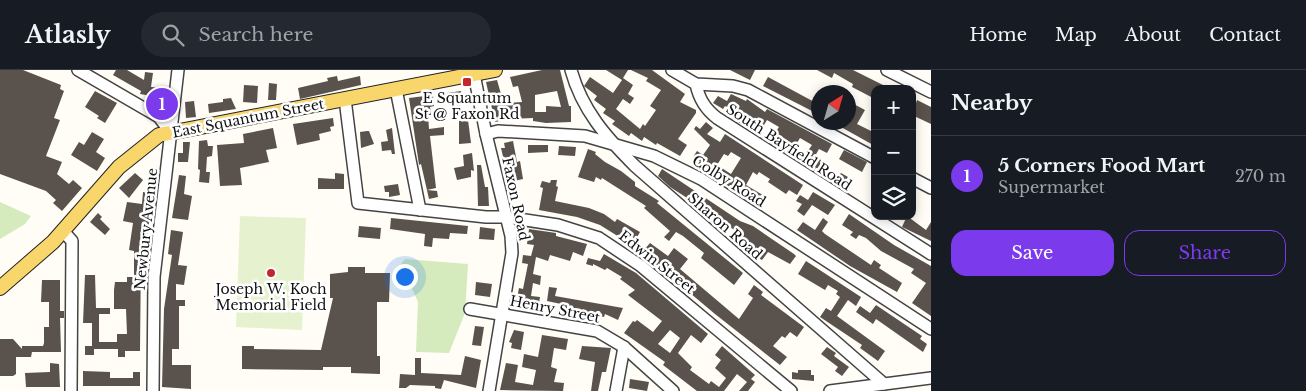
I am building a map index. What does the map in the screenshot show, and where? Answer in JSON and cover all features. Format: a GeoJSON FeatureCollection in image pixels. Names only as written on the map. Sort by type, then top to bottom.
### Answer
{"type":"FeatureCollection","features":[{"type":"Feature","properties":{"kind":"main road","name":"East Squantum Street"},"geometry":{"type":"LineString","coordinates":[[0,288],[23,270],[63,231],[119,167],[159,135],[485,71]]}},
{"type":"Feature","properties":{"kind":"street"},"geometry":{"type":"LineString","coordinates":[[78,70],[159,117],[171,133]]}},
{"type":"Feature","properties":{"kind":"street","name":"Newbury Avenue"},"geometry":{"type":"LineString","coordinates":[[153,391],[154,277],[178,70]]}},
{"type":"Feature","properties":{"kind":"street","name":"Sharon Road"},"geometry":{"type":"LineString","coordinates":[[572,70],[578,93],[586,108],[612,143],[635,166],[884,384]]}},
{"type":"Feature","properties":{"kind":"street"},"geometry":{"type":"LineString","coordinates":[[672,70],[696,84],[733,86],[748,90],[871,156]]}},
{"type":"Feature","properties":{"kind":"street"},"geometry":{"type":"LineString","coordinates":[[887,70],[931,92]]}},
{"type":"Feature","properties":{"kind":"street","name":"Faxon Road"},"geometry":{"type":"LineString","coordinates":[[485,71],[486,134],[511,236],[512,253],[488,391]]}},
{"type":"Feature","properties":{"kind":"street","name":"South Bayfield Road"},"geometry":{"type":"LineString","coordinates":[[696,84],[699,98],[707,111],[931,254]]}},
{"type":"Feature","properties":{"kind":"street"},"geometry":{"type":"LineString","coordinates":[[396,89],[420,210]]}},
{"type":"Feature","properties":{"kind":"street","name":"Edwin Street"},"geometry":{"type":"LineString","coordinates":[[345,99],[358,203],[506,217],[558,225],[599,238],[641,266],[791,391]]}},
{"type":"Feature","properties":{"kind":"street","name":"Colby Road"},"geometry":{"type":"LineString","coordinates":[[486,134],[498,131],[564,134],[612,143],[654,156],[701,179],[931,329]]}},
{"type":"Feature","properties":{"kind":"street"},"geometry":{"type":"LineString","coordinates":[[916,180],[931,188]]}},
{"type":"Feature","properties":{"kind":"street"},"geometry":{"type":"LineString","coordinates":[[63,231],[72,241],[71,391]]}},
{"type":"Feature","properties":{"kind":"street","name":"Henry Street"},"geometry":{"type":"LineString","coordinates":[[470,309],[597,331],[624,347],[674,391]]}},
{"type":"Feature","properties":{"kind":"street"},"geometry":{"type":"LineString","coordinates":[[616,391],[624,347]]}},
{"type":"Feature","properties":{"kind":"street"},"geometry":{"type":"LineString","coordinates":[[830,391],[931,378]]}},
{"type":"Feature","properties":{"kind":"green space"},"geometry":{"type":"Polygon","coordinates":[[[0,202],[31,216],[25,224],[0,239],[0,202]]]}},
{"type":"Feature","properties":{"kind":"green space","name":"Joseph W. Koch Memorial Field"},"geometry":{"type":"Polygon","coordinates":[[[240,216],[306,218],[302,330],[236,327],[240,216]]]}},
{"type":"Feature","properties":{"kind":"green space"},"geometry":{"type":"Polygon","coordinates":[[[405,259],[468,264],[465,313],[449,353],[416,352],[418,302],[401,264],[405,259]]]}},
{"type":"Feature","properties":{"kind":"building"},"geometry":{"type":"Polygon","coordinates":[[[0,70],[23,70],[61,85],[60,89],[64,91],[54,118],[60,120],[46,156],[62,162],[57,174],[69,184],[73,180],[82,188],[62,211],[53,203],[56,200],[46,191],[0,174],[0,70]]]}},
{"type":"Feature","properties":{"kind":"building"},"geometry":{"type":"Polygon","coordinates":[[[116,70],[127,70],[144,80],[145,72],[153,73],[151,87],[164,88],[166,108],[162,109],[151,101],[152,96],[140,94],[141,91],[113,75],[116,70]]]}},
{"type":"Feature","properties":{"kind":"building"},"geometry":{"type":"Polygon","coordinates":[[[542,70],[560,70],[569,106],[571,106],[571,122],[546,123],[533,121],[533,118],[495,122],[486,82],[497,80],[501,94],[505,93],[507,103],[522,102],[518,86],[513,87],[510,77],[542,70]],[[557,91],[535,95],[535,112],[546,112],[546,106],[561,107],[557,91]]]}},
{"type":"Feature","properties":{"kind":"building"},"geometry":{"type":"Polygon","coordinates":[[[606,70],[628,70],[623,78],[633,85],[628,94],[634,98],[630,104],[623,99],[616,109],[640,129],[643,124],[645,126],[656,110],[650,106],[661,90],[646,81],[648,78],[631,70],[652,70],[685,94],[680,102],[696,110],[696,113],[678,139],[687,145],[680,156],[644,137],[642,141],[631,133],[629,136],[612,124],[615,121],[603,113],[606,109],[594,100],[597,96],[584,86],[590,77],[613,93],[622,80],[606,70]]]}},
{"type":"Feature","properties":{"kind":"building"},"geometry":{"type":"Polygon","coordinates":[[[730,70],[755,70],[750,80],[730,70]]]}},
{"type":"Feature","properties":{"kind":"building"},"geometry":{"type":"Polygon","coordinates":[[[817,70],[853,70],[883,85],[871,85],[871,97],[856,89],[856,85],[853,85],[834,73],[832,78],[817,70]]]}},
{"type":"Feature","properties":{"kind":"building"},"geometry":{"type":"Polygon","coordinates":[[[337,76],[338,81],[360,76],[361,85],[300,99],[298,88],[328,81],[327,78],[337,76]]]}},
{"type":"Feature","properties":{"kind":"building"},"geometry":{"type":"Polygon","coordinates":[[[768,77],[811,100],[811,110],[763,86],[768,77]]]}},
{"type":"Feature","properties":{"kind":"building"},"geometry":{"type":"Polygon","coordinates":[[[269,83],[277,84],[276,100],[268,100],[269,83]]]}},
{"type":"Feature","properties":{"kind":"building"},"geometry":{"type":"Polygon","coordinates":[[[244,85],[258,86],[257,103],[243,102],[244,85]]]}},
{"type":"Feature","properties":{"kind":"building"},"geometry":{"type":"Polygon","coordinates":[[[95,91],[117,103],[105,123],[97,118],[99,116],[85,107],[95,91]]]}},
{"type":"Feature","properties":{"kind":"building"},"geometry":{"type":"Polygon","coordinates":[[[461,91],[462,105],[449,106],[447,93],[461,91]]]}},
{"type":"Feature","properties":{"kind":"building"},"geometry":{"type":"Polygon","coordinates":[[[731,94],[746,101],[747,99],[765,112],[767,109],[832,144],[827,153],[819,149],[815,156],[830,166],[829,169],[839,175],[841,173],[848,177],[841,188],[777,147],[780,142],[772,137],[779,127],[767,120],[758,135],[734,119],[737,114],[725,106],[723,109],[713,103],[718,96],[727,101],[731,94]],[[800,138],[794,148],[805,155],[812,145],[800,138]]]}},
{"type":"Feature","properties":{"kind":"building"},"geometry":{"type":"Polygon","coordinates":[[[433,95],[434,106],[430,107],[431,115],[428,115],[429,129],[444,127],[444,135],[430,136],[436,188],[427,190],[437,191],[438,197],[429,199],[421,164],[419,165],[409,98],[433,95]]]}},
{"type":"Feature","properties":{"kind":"building"},"geometry":{"type":"Polygon","coordinates":[[[231,98],[236,109],[209,113],[208,104],[223,102],[223,99],[231,98]]]}},
{"type":"Feature","properties":{"kind":"building"},"geometry":{"type":"Polygon","coordinates":[[[917,100],[931,107],[931,124],[916,117],[917,100]]]}},
{"type":"Feature","properties":{"kind":"building"},"geometry":{"type":"Polygon","coordinates":[[[194,101],[196,117],[186,118],[185,102],[194,101]]]}},
{"type":"Feature","properties":{"kind":"building"},"geometry":{"type":"Polygon","coordinates":[[[856,105],[865,110],[857,124],[871,131],[871,144],[846,130],[856,130],[856,105]]]}},
{"type":"Feature","properties":{"kind":"building"},"geometry":{"type":"Polygon","coordinates":[[[333,118],[334,126],[330,127],[331,131],[319,134],[320,140],[297,145],[293,124],[333,118]]]}},
{"type":"Feature","properties":{"kind":"building"},"geometry":{"type":"Polygon","coordinates":[[[468,120],[471,143],[459,144],[459,121],[468,120]]]}},
{"type":"Feature","properties":{"kind":"building"},"geometry":{"type":"Polygon","coordinates":[[[706,122],[713,128],[707,134],[720,142],[725,134],[803,185],[797,195],[789,190],[786,194],[768,182],[770,179],[759,172],[757,175],[753,172],[746,185],[766,197],[760,206],[697,166],[700,161],[693,157],[697,151],[703,155],[710,145],[694,129],[696,126],[700,129],[706,122]],[[731,152],[728,156],[724,154],[717,165],[731,174],[741,158],[731,152]]]}},
{"type":"Feature","properties":{"kind":"building"},"geometry":{"type":"Polygon","coordinates":[[[273,128],[277,148],[266,150],[269,162],[240,168],[242,185],[220,186],[217,145],[244,143],[243,134],[273,128]]]}},
{"type":"Feature","properties":{"kind":"building"},"geometry":{"type":"Polygon","coordinates":[[[392,128],[395,154],[392,154],[391,150],[382,151],[381,142],[388,141],[386,130],[392,128]]]}},
{"type":"Feature","properties":{"kind":"building"},"geometry":{"type":"Polygon","coordinates":[[[369,131],[374,144],[361,148],[360,132],[369,131]]]}},
{"type":"Feature","properties":{"kind":"building"},"geometry":{"type":"Polygon","coordinates":[[[92,132],[104,139],[96,152],[105,158],[97,171],[71,155],[79,142],[84,145],[92,132]]]}},
{"type":"Feature","properties":{"kind":"building"},"geometry":{"type":"Polygon","coordinates":[[[207,140],[208,146],[213,146],[212,156],[207,157],[206,172],[210,172],[209,183],[199,182],[200,170],[198,169],[199,141],[207,140]]]}},
{"type":"Feature","properties":{"kind":"building"},"geometry":{"type":"Polygon","coordinates":[[[513,141],[517,162],[520,161],[523,179],[509,182],[501,148],[505,148],[504,143],[513,141]]]}},
{"type":"Feature","properties":{"kind":"building"},"geometry":{"type":"Polygon","coordinates":[[[183,142],[190,142],[188,162],[178,162],[178,153],[183,153],[183,142]]]}},
{"type":"Feature","properties":{"kind":"building"},"geometry":{"type":"Polygon","coordinates":[[[528,145],[548,145],[548,152],[528,153],[528,145]]]}},
{"type":"Feature","properties":{"kind":"building"},"geometry":{"type":"Polygon","coordinates":[[[559,146],[576,147],[575,156],[558,155],[559,146]]]}},
{"type":"Feature","properties":{"kind":"building"},"geometry":{"type":"Polygon","coordinates":[[[588,149],[596,152],[595,154],[605,162],[635,182],[635,186],[659,201],[657,203],[743,273],[734,285],[701,258],[704,253],[683,236],[676,232],[669,241],[664,237],[670,231],[644,208],[646,206],[602,178],[601,180],[596,177],[594,182],[578,177],[588,149]]]}},
{"type":"Feature","properties":{"kind":"building"},"geometry":{"type":"Polygon","coordinates":[[[844,150],[867,162],[862,172],[839,159],[844,150]]]}},
{"type":"Feature","properties":{"kind":"building"},"geometry":{"type":"Polygon","coordinates":[[[472,153],[474,171],[471,170],[471,177],[457,180],[454,168],[464,166],[463,155],[472,153]]]}},
{"type":"Feature","properties":{"kind":"building"},"geometry":{"type":"Polygon","coordinates":[[[477,165],[481,165],[485,187],[488,187],[489,206],[478,206],[477,165]]]}},
{"type":"Feature","properties":{"kind":"building"},"geometry":{"type":"Polygon","coordinates":[[[662,169],[740,221],[753,226],[796,256],[790,264],[768,252],[762,260],[737,245],[735,243],[741,234],[728,226],[723,232],[717,228],[715,226],[720,219],[670,187],[658,176],[662,169]]]}},
{"type":"Feature","properties":{"kind":"building"},"geometry":{"type":"Polygon","coordinates":[[[135,173],[143,180],[129,198],[119,188],[135,173]]]}},
{"type":"Feature","properties":{"kind":"building"},"geometry":{"type":"Polygon","coordinates":[[[335,173],[344,174],[344,189],[318,189],[318,178],[335,179],[335,173]]]}},
{"type":"Feature","properties":{"kind":"building"},"geometry":{"type":"Polygon","coordinates":[[[179,175],[186,176],[184,194],[192,196],[188,220],[172,218],[179,175]]]}},
{"type":"Feature","properties":{"kind":"building"},"geometry":{"type":"Polygon","coordinates":[[[551,180],[557,180],[556,186],[558,187],[555,201],[589,208],[604,214],[615,222],[617,219],[640,232],[636,239],[627,235],[624,240],[600,225],[577,217],[539,210],[543,188],[540,187],[542,181],[550,183],[551,180]]]}},
{"type":"Feature","properties":{"kind":"building"},"geometry":{"type":"Polygon","coordinates":[[[398,184],[400,195],[389,197],[389,192],[385,192],[384,186],[398,184]]]}},
{"type":"Feature","properties":{"kind":"building"},"geometry":{"type":"Polygon","coordinates":[[[143,192],[152,193],[150,206],[152,206],[144,252],[141,252],[140,351],[125,351],[125,357],[118,357],[118,349],[94,349],[94,355],[85,355],[85,346],[92,346],[92,323],[83,323],[85,275],[95,275],[96,308],[110,308],[110,314],[99,314],[99,342],[117,342],[117,334],[127,334],[126,309],[114,309],[114,290],[115,282],[127,282],[127,277],[134,277],[134,251],[129,250],[133,223],[123,221],[127,202],[142,204],[143,192]]]}},
{"type":"Feature","properties":{"kind":"building"},"geometry":{"type":"Polygon","coordinates":[[[813,192],[835,205],[828,215],[812,205],[804,216],[797,211],[802,204],[796,201],[800,195],[808,200],[813,192]]]}},
{"type":"Feature","properties":{"kind":"building"},"geometry":{"type":"Polygon","coordinates":[[[98,213],[102,217],[100,219],[110,229],[105,235],[90,222],[98,213]]]}},
{"type":"Feature","properties":{"kind":"building"},"geometry":{"type":"Polygon","coordinates":[[[849,214],[894,245],[931,266],[931,316],[912,303],[926,283],[911,273],[914,269],[881,251],[866,238],[859,235],[856,239],[850,235],[853,232],[842,225],[849,214]]]}},
{"type":"Feature","properties":{"kind":"building"},"geometry":{"type":"Polygon","coordinates":[[[391,218],[468,226],[467,234],[450,233],[449,239],[433,238],[432,247],[424,246],[425,234],[390,229],[391,218]]]}},
{"type":"Feature","properties":{"kind":"building"},"geometry":{"type":"Polygon","coordinates":[[[823,218],[828,222],[822,231],[825,234],[871,265],[874,260],[881,265],[879,268],[902,283],[897,292],[850,266],[797,230],[803,222],[815,230],[823,218]]]}},
{"type":"Feature","properties":{"kind":"building"},"geometry":{"type":"Polygon","coordinates":[[[905,220],[912,220],[926,230],[931,222],[931,241],[902,227],[905,220]]]}},
{"type":"Feature","properties":{"kind":"building"},"geometry":{"type":"Polygon","coordinates":[[[359,226],[381,228],[380,239],[358,237],[359,226]]]}},
{"type":"Feature","properties":{"kind":"building"},"geometry":{"type":"Polygon","coordinates":[[[480,227],[495,229],[494,240],[479,239],[480,227]]]}},
{"type":"Feature","properties":{"kind":"building"},"geometry":{"type":"Polygon","coordinates":[[[529,229],[556,233],[556,236],[587,244],[583,256],[573,252],[570,261],[550,255],[548,261],[536,257],[533,274],[541,276],[540,285],[533,283],[531,296],[540,297],[539,303],[530,301],[529,305],[516,303],[519,288],[523,289],[528,264],[522,263],[523,255],[531,256],[534,245],[527,244],[529,229]]]}},
{"type":"Feature","properties":{"kind":"building"},"geometry":{"type":"Polygon","coordinates":[[[171,230],[183,232],[178,265],[187,266],[184,285],[176,284],[176,300],[185,300],[185,306],[179,306],[179,349],[172,349],[172,365],[191,365],[191,389],[162,387],[164,309],[172,255],[168,254],[171,230]]]}},
{"type":"Feature","properties":{"kind":"building"},"geometry":{"type":"Polygon","coordinates":[[[650,243],[668,256],[674,248],[688,259],[680,269],[739,319],[753,298],[748,294],[754,285],[763,292],[761,295],[804,327],[797,337],[790,332],[785,338],[782,336],[773,346],[787,357],[780,365],[653,262],[655,259],[644,250],[650,243]]]}},
{"type":"Feature","properties":{"kind":"building"},"geometry":{"type":"Polygon","coordinates":[[[604,254],[636,273],[708,334],[701,343],[691,335],[678,353],[692,367],[690,370],[709,384],[711,381],[719,387],[726,378],[715,368],[721,360],[715,355],[722,346],[755,375],[751,379],[755,382],[748,391],[739,391],[747,382],[737,374],[724,391],[697,391],[663,365],[665,362],[624,333],[633,321],[637,320],[653,332],[662,321],[628,295],[635,290],[620,279],[622,277],[607,268],[605,270],[593,264],[593,266],[586,264],[588,258],[600,261],[604,254]],[[670,330],[658,344],[670,353],[680,338],[670,330]]]}},
{"type":"Feature","properties":{"kind":"building"},"geometry":{"type":"Polygon","coordinates":[[[806,261],[861,297],[856,306],[848,300],[837,316],[885,351],[878,361],[860,348],[862,345],[820,317],[826,308],[831,311],[840,297],[836,294],[838,291],[828,285],[825,290],[798,274],[806,261]]]}},
{"type":"Feature","properties":{"kind":"building"},"geometry":{"type":"Polygon","coordinates":[[[348,267],[365,267],[365,273],[390,273],[389,302],[377,302],[377,356],[380,356],[380,374],[351,373],[351,367],[323,367],[323,370],[242,369],[242,346],[254,346],[254,349],[321,350],[333,298],[330,298],[330,274],[348,272],[348,267]]]}},
{"type":"Feature","properties":{"kind":"building"},"geometry":{"type":"Polygon","coordinates":[[[42,280],[60,280],[60,311],[64,311],[64,318],[60,318],[61,352],[32,352],[31,357],[16,357],[16,374],[13,376],[0,376],[0,339],[13,339],[22,349],[22,346],[43,346],[44,327],[49,327],[49,302],[41,302],[42,280]]]}},
{"type":"Feature","properties":{"kind":"building"},"geometry":{"type":"Polygon","coordinates":[[[476,282],[492,284],[490,297],[475,295],[476,282]]]}},
{"type":"Feature","properties":{"kind":"building"},"geometry":{"type":"Polygon","coordinates":[[[549,287],[557,288],[555,296],[623,308],[618,320],[605,314],[604,317],[560,308],[561,304],[547,301],[549,287]]]}},
{"type":"Feature","properties":{"kind":"building"},"geometry":{"type":"Polygon","coordinates":[[[876,305],[922,336],[920,339],[927,344],[923,352],[876,319],[873,324],[856,312],[860,306],[870,313],[876,305]]]}},
{"type":"Feature","properties":{"kind":"building"},"geometry":{"type":"Polygon","coordinates":[[[475,326],[484,327],[481,346],[472,345],[475,326]]]}},
{"type":"Feature","properties":{"kind":"building"},"geometry":{"type":"Polygon","coordinates":[[[514,330],[524,332],[521,350],[511,348],[512,343],[509,342],[514,330]]]}},
{"type":"Feature","properties":{"kind":"building"},"geometry":{"type":"Polygon","coordinates":[[[542,335],[568,339],[566,350],[554,348],[551,367],[557,369],[554,382],[564,383],[563,391],[500,390],[506,363],[518,365],[515,382],[533,385],[536,370],[522,367],[524,354],[538,357],[542,335]]]}},
{"type":"Feature","properties":{"kind":"building"},"geometry":{"type":"Polygon","coordinates":[[[582,346],[611,348],[606,372],[602,372],[598,391],[591,391],[595,362],[579,359],[582,346]]]}},
{"type":"Feature","properties":{"kind":"building"},"geometry":{"type":"Polygon","coordinates":[[[827,347],[836,353],[834,356],[849,367],[842,376],[835,371],[838,367],[821,354],[827,347]]]}},
{"type":"Feature","properties":{"kind":"building"},"geometry":{"type":"Polygon","coordinates":[[[465,356],[481,360],[476,388],[444,380],[441,389],[435,388],[435,386],[410,385],[406,388],[399,388],[400,374],[415,375],[415,358],[421,358],[421,373],[461,375],[465,356]]]}},
{"type":"Feature","properties":{"kind":"building"},"geometry":{"type":"Polygon","coordinates":[[[50,363],[59,364],[60,387],[26,387],[25,373],[50,372],[50,363]]]}},
{"type":"Feature","properties":{"kind":"building"},"geometry":{"type":"Polygon","coordinates":[[[798,370],[811,370],[811,375],[814,375],[814,381],[792,379],[792,372],[798,373],[798,370]]]}},
{"type":"Feature","properties":{"kind":"building"},"geometry":{"type":"Polygon","coordinates":[[[83,371],[110,372],[110,378],[133,378],[133,372],[140,372],[140,386],[83,386],[83,371]]]}},
{"type":"Feature","properties":{"kind":"building"},"geometry":{"type":"Polygon","coordinates":[[[630,379],[649,382],[647,391],[629,388],[630,379]]]}},
{"type":"Feature","properties":{"kind":"place","name":"E Squantum St @ Faxon Rd"},"geometry":{"type":"Point","coordinates":[467,82]}},
{"type":"Feature","properties":{"kind":"place","name":"5 Corners Food Mart"},"geometry":{"type":"Point","coordinates":[162,104]}},
{"type":"Feature","properties":{"kind":"place","name":"Joseph W. Koch Memorial Field"},"geometry":{"type":"Point","coordinates":[271,273]}}]}
